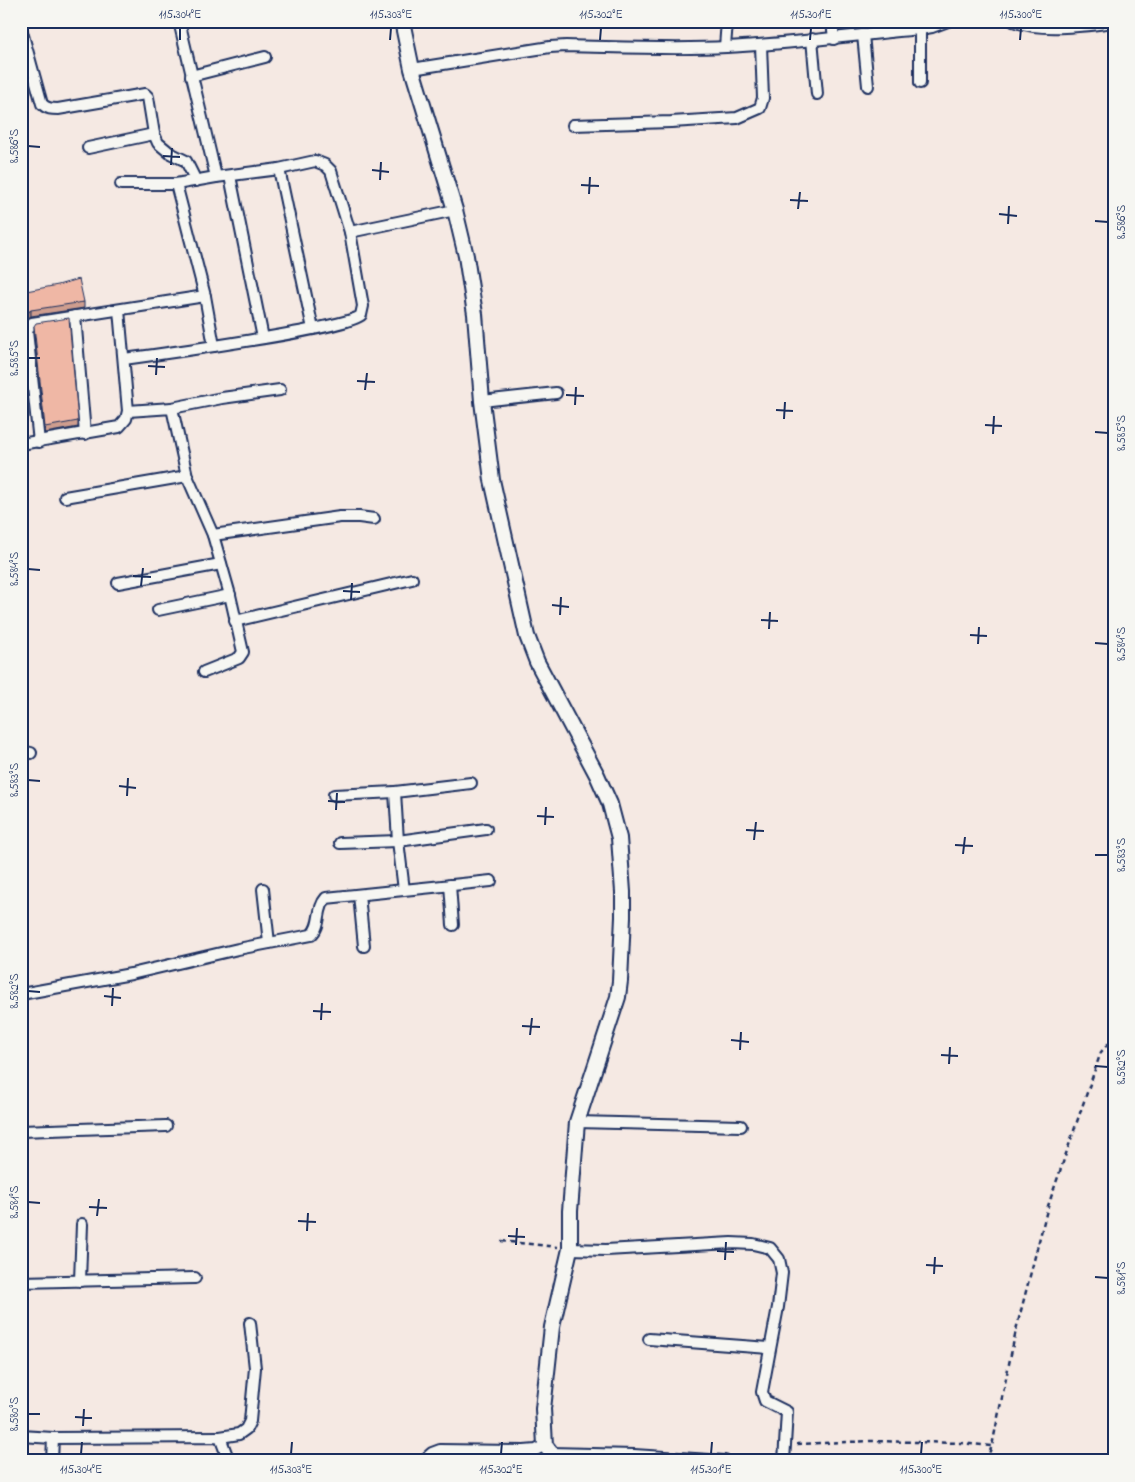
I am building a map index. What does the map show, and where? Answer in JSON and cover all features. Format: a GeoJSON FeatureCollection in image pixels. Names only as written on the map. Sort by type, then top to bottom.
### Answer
{"type":"FeatureCollection","features":[{"type":"Feature","properties":{"kind":"street"},"geometry":{"type":"LineString","coordinates":[[179,21],[216,177]]}},
{"type":"Feature","properties":{"kind":"street"},"geometry":{"type":"LineString","coordinates":[[402,21],[412,69],[456,210],[466,256],[475,314],[482,401],[492,480],[527,636],[537,662],[610,804],[619,838],[624,892],[620,982],[618,997],[577,1122],[570,1211],[570,1249],[552,1328],[542,1408],[549,1453]]}},
{"type":"Feature","properties":{"kind":"street"},"geometry":{"type":"LineString","coordinates":[[725,47],[727,21]]}},
{"type":"Feature","properties":{"kind":"street"},"geometry":{"type":"LineString","coordinates":[[832,21],[834,39]]}},
{"type":"Feature","properties":{"kind":"street"},"geometry":{"type":"LineString","coordinates":[[412,69],[566,46],[725,47],[761,45],[863,35],[890,27],[920,29],[948,21]]}},
{"type":"Feature","properties":{"kind":"street"},"geometry":{"type":"LineString","coordinates":[[1013,21],[1032,26],[1080,26],[1114,22]]}},
{"type":"Feature","properties":{"kind":"street"},"geometry":{"type":"LineString","coordinates":[[21,28],[42,104],[45,107],[52,110],[143,94],[148,97],[154,134],[158,143],[186,161],[196,181]]}},
{"type":"Feature","properties":{"kind":"street"},"geometry":{"type":"LineString","coordinates":[[920,29],[920,83]]}},
{"type":"Feature","properties":{"kind":"street"},"geometry":{"type":"LineString","coordinates":[[863,35],[868,86]]}},
{"type":"Feature","properties":{"kind":"street"},"geometry":{"type":"LineString","coordinates":[[812,39],[817,94]]}},
{"type":"Feature","properties":{"kind":"street"},"geometry":{"type":"LineString","coordinates":[[573,125],[737,118],[754,112],[760,108],[763,98],[761,45]]}},
{"type":"Feature","properties":{"kind":"street"},"geometry":{"type":"LineString","coordinates":[[191,76],[265,57]]}},
{"type":"Feature","properties":{"kind":"street"},"geometry":{"type":"LineString","coordinates":[[88,148],[154,134]]}},
{"type":"Feature","properties":{"kind":"street"},"geometry":{"type":"LineString","coordinates":[[121,184],[176,184],[216,177],[279,170],[315,161],[327,166],[331,171],[350,232],[363,306],[361,315],[354,320],[263,338],[124,359]]}},
{"type":"Feature","properties":{"kind":"street"},"geometry":{"type":"LineString","coordinates":[[279,170],[313,329]]}},
{"type":"Feature","properties":{"kind":"street"},"geometry":{"type":"LineString","coordinates":[[230,176],[263,338]]}},
{"type":"Feature","properties":{"kind":"street"},"geometry":{"type":"LineString","coordinates":[[176,184],[205,296],[214,346]]}},
{"type":"Feature","properties":{"kind":"street"},"geometry":{"type":"LineString","coordinates":[[350,232],[456,210]]}},
{"type":"Feature","properties":{"kind":"street"},"geometry":{"type":"LineString","coordinates":[[39,442],[28,328],[32,323],[205,296]]}},
{"type":"Feature","properties":{"kind":"street"},"geometry":{"type":"LineString","coordinates":[[21,444],[119,427],[126,419],[128,411],[119,310]]}},
{"type":"Feature","properties":{"kind":"street"},"geometry":{"type":"LineString","coordinates":[[74,316],[85,434]]}},
{"type":"Feature","properties":{"kind":"street"},"geometry":{"type":"LineString","coordinates":[[128,411],[172,408],[222,398],[280,390]]}},
{"type":"Feature","properties":{"kind":"street"},"geometry":{"type":"LineString","coordinates":[[482,401],[556,393]]}},
{"type":"Feature","properties":{"kind":"street"},"geometry":{"type":"LineString","coordinates":[[172,408],[187,476],[213,535],[230,594],[242,649],[242,655],[239,658],[204,672]]}},
{"type":"Feature","properties":{"kind":"street"},"geometry":{"type":"LineString","coordinates":[[65,498],[187,476]]}},
{"type":"Feature","properties":{"kind":"street"},"geometry":{"type":"LineString","coordinates":[[213,535],[340,517],[374,519]]}},
{"type":"Feature","properties":{"kind":"street"},"geometry":{"type":"LineString","coordinates":[[118,583],[221,564]]}},
{"type":"Feature","properties":{"kind":"street"},"geometry":{"type":"LineString","coordinates":[[236,621],[412,579]]}},
{"type":"Feature","properties":{"kind":"street"},"geometry":{"type":"LineString","coordinates":[[158,610],[230,594]]}},
{"type":"Feature","properties":{"kind":"street"},"geometry":{"type":"LineString","coordinates":[[334,795],[396,792],[471,783]]}},
{"type":"Feature","properties":{"kind":"street"},"geometry":{"type":"LineString","coordinates":[[396,792],[398,841],[404,890]]}},
{"type":"Feature","properties":{"kind":"street"},"geometry":{"type":"LineString","coordinates":[[340,843],[398,841],[486,828]]}},
{"type":"Feature","properties":{"kind":"street"},"geometry":{"type":"LineString","coordinates":[[21,994],[122,975],[311,935],[317,929],[320,910],[326,898],[491,881]]}},
{"type":"Feature","properties":{"kind":"street"},"geometry":{"type":"LineString","coordinates":[[450,885],[453,925]]}},
{"type":"Feature","properties":{"kind":"street"},"geometry":{"type":"LineString","coordinates":[[263,889],[269,943]]}},
{"type":"Feature","properties":{"kind":"street"},"geometry":{"type":"LineString","coordinates":[[359,895],[364,946]]}},
{"type":"Feature","properties":{"kind":"street"},"geometry":{"type":"LineString","coordinates":[[577,1122],[741,1126]]}},
{"type":"Feature","properties":{"kind":"street"},"geometry":{"type":"LineString","coordinates":[[21,1132],[166,1126]]}},
{"type":"Feature","properties":{"kind":"street"},"geometry":{"type":"LineString","coordinates":[[80,1281],[82,1224]]}},
{"type":"Feature","properties":{"kind":"street"},"geometry":{"type":"LineString","coordinates":[[570,1249],[606,1250],[731,1243],[753,1244],[770,1248],[779,1259],[782,1273],[778,1307],[769,1348],[762,1396],[766,1401],[786,1412],[784,1456]]}},
{"type":"Feature","properties":{"kind":"street"},"geometry":{"type":"LineString","coordinates":[[21,1282],[195,1278]]}},
{"type":"Feature","properties":{"kind":"street"},"geometry":{"type":"LineString","coordinates":[[21,1436],[53,1438],[220,1437],[239,1434],[246,1429],[250,1421],[255,1368],[250,1323]]}},
{"type":"Feature","properties":{"kind":"street"},"geometry":{"type":"LineString","coordinates":[[649,1339],[769,1348]]}},
{"type":"Feature","properties":{"kind":"street"},"geometry":{"type":"LineString","coordinates":[[220,1437],[229,1461]]}},
{"type":"Feature","properties":{"kind":"street"},"geometry":{"type":"LineString","coordinates":[[52,1461],[53,1438]]}},
{"type":"Feature","properties":{"kind":"street"},"geometry":{"type":"LineString","coordinates":[[423,1461],[432,1453],[440,1450],[536,1450],[549,1453],[634,1455],[725,1461]]}},
{"type":"Feature","properties":{"kind":"path"},"geometry":{"type":"LineString","coordinates":[[986,1461],[992,1446],[1016,1330],[1048,1206],[1101,1052],[1114,1036]]}},
{"type":"Feature","properties":{"kind":"path"},"geometry":{"type":"LineString","coordinates":[[501,1240],[570,1249]]}},
{"type":"Feature","properties":{"kind":"path"},"geometry":{"type":"LineString","coordinates":[[784,1456],[792,1446],[800,1443],[872,1441],[992,1446]]}},
{"type":"Feature","properties":{"kind":"building"},"geometry":{"type":"Polygon","coordinates":[[[79,279],[84,302],[31,310],[22,316],[21,292],[79,279]]]}},
{"type":"Feature","properties":{"kind":"building"},"geometry":{"type":"Polygon","coordinates":[[[69,318],[78,421],[45,427],[34,326],[36,323],[69,318]]]}}]}
